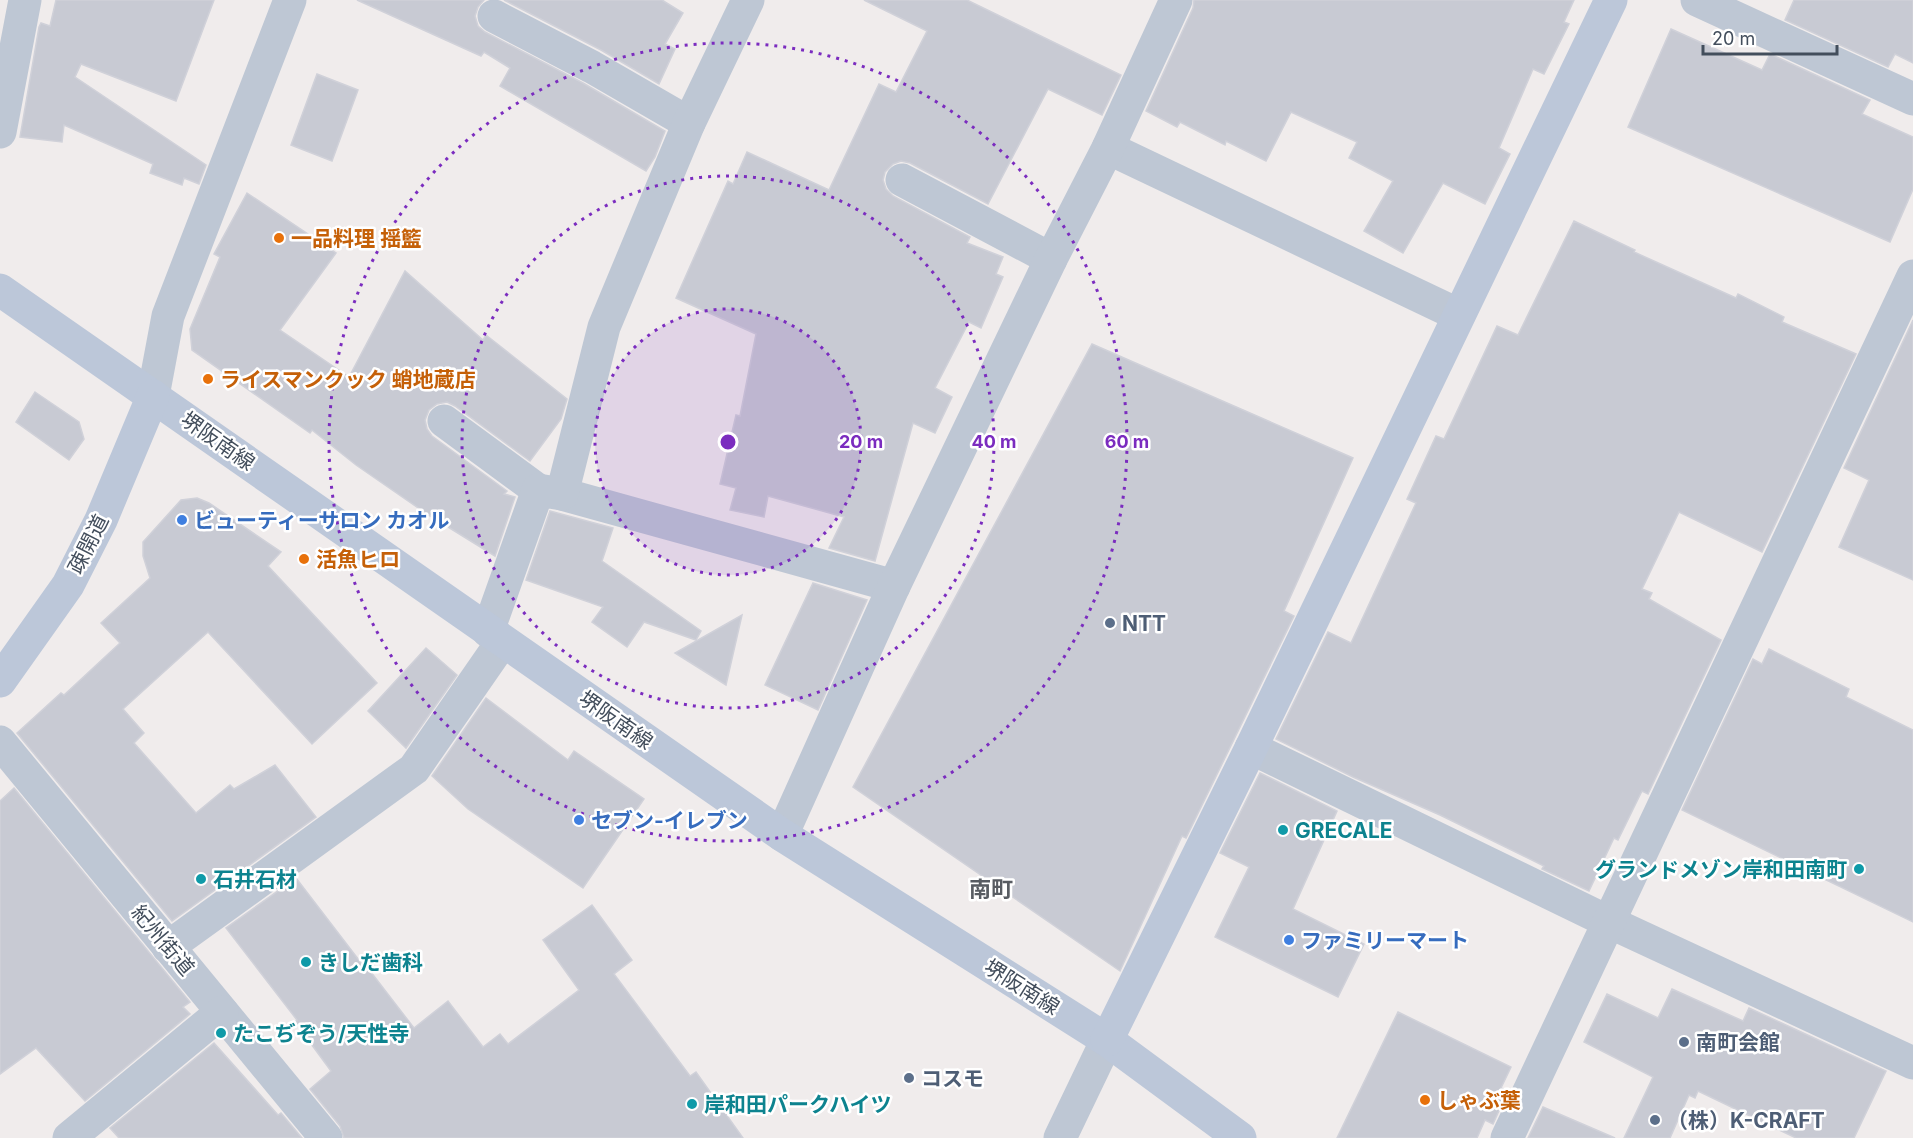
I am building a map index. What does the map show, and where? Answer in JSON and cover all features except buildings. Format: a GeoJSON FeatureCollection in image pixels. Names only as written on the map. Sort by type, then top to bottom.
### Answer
{"type":"FeatureCollection","features":[{"type":"Feature","properties":{"kind":"main road"},"geometry":{"type":"LineString","coordinates":[[1107,1040],[1251,748],[1611,0]]}},
{"type":"Feature","properties":{"kind":"main road","name":"堺阪南線"},"geometry":{"type":"LineString","coordinates":[[0,290],[782,835],[1107,1040],[1240,1138]]}},
{"type":"Feature","properties":{"kind":"main road","name":"疎開道"},"geometry":{"type":"LineString","coordinates":[[0,681],[68,585],[101,520],[153,396]]}},
{"type":"Feature","properties":{"kind":"street"},"geometry":{"type":"LineString","coordinates":[[0,132],[25,0]]}},
{"type":"Feature","properties":{"kind":"street"},"geometry":{"type":"LineString","coordinates":[[153,396],[168,316],[290,0]]}},
{"type":"Feature","properties":{"kind":"street"},"geometry":{"type":"LineString","coordinates":[[168,947],[414,769],[495,637],[550,492],[604,327],[689,123],[748,0]]}},
{"type":"Feature","properties":{"kind":"street"},"geometry":{"type":"LineString","coordinates":[[782,835],[894,586],[1051,259],[1108,148],[1176,0]]}},
{"type":"Feature","properties":{"kind":"street"},"geometry":{"type":"LineString","coordinates":[[1697,0],[1913,99]]}},
{"type":"Feature","properties":{"kind":"street"},"geometry":{"type":"LineString","coordinates":[[494,16],[689,123]]}},
{"type":"Feature","properties":{"kind":"street"},"geometry":{"type":"LineString","coordinates":[[1108,148],[1459,315]]}},
{"type":"Feature","properties":{"kind":"street"},"geometry":{"type":"LineString","coordinates":[[902,180],[1051,259]]}},
{"type":"Feature","properties":{"kind":"street"},"geometry":{"type":"LineString","coordinates":[[1507,1138],[1913,276]]}},
{"type":"Feature","properties":{"kind":"street"},"geometry":{"type":"LineString","coordinates":[[444,421],[550,492],[894,586]]}},
{"type":"Feature","properties":{"kind":"street","name":"紀州街道"},"geometry":{"type":"LineString","coordinates":[[0,742],[326,1138]]}},
{"type":"Feature","properties":{"kind":"street"},"geometry":{"type":"LineString","coordinates":[[1251,748],[1609,922],[1913,1064]]}},
{"type":"Feature","properties":{"kind":"street"},"geometry":{"type":"LineString","coordinates":[[69,1138],[222,1012]]}},
{"type":"Feature","properties":{"kind":"street"},"geometry":{"type":"LineString","coordinates":[[1060,1138],[1107,1040]]}},
{"type":"Feature","properties":{"kind":"place","name":"一品料理 揺籃"},"geometry":{"type":"Point","coordinates":[279,238]}},
{"type":"Feature","properties":{"kind":"place","name":"ライスマンクック 蛸地蔵店"},"geometry":{"type":"Point","coordinates":[208,379]}},
{"type":"Feature","properties":{"kind":"place","name":"ビューティーサロン カオル"},"geometry":{"type":"Point","coordinates":[182,520]}},
{"type":"Feature","properties":{"kind":"place","name":"活魚ヒロ"},"geometry":{"type":"Point","coordinates":[304,559]}},
{"type":"Feature","properties":{"kind":"place","name":"NTT"},"geometry":{"type":"Point","coordinates":[1110,623]}},
{"type":"Feature","properties":{"kind":"place","name":"セブン-イレブン"},"geometry":{"type":"Point","coordinates":[579,820]}},
{"type":"Feature","properties":{"kind":"place","name":"GRECALE"},"geometry":{"type":"Point","coordinates":[1283,830]}},
{"type":"Feature","properties":{"kind":"place","name":"グランドメゾン岸和田南町"},"geometry":{"type":"Point","coordinates":[1859,869]}},
{"type":"Feature","properties":{"kind":"place","name":"石井石材"},"geometry":{"type":"Point","coordinates":[201,879]}},
{"type":"Feature","properties":{"kind":"place","name":"ファミリーマート"},"geometry":{"type":"Point","coordinates":[1289,940]}},
{"type":"Feature","properties":{"kind":"place","name":"きしだ歯科"},"geometry":{"type":"Point","coordinates":[306,962]}},
{"type":"Feature","properties":{"kind":"place","name":"たこぢぞう/天性寺"},"geometry":{"type":"Point","coordinates":[221,1033]}},
{"type":"Feature","properties":{"kind":"place","name":"南町会館"},"geometry":{"type":"Point","coordinates":[1684,1042]}},
{"type":"Feature","properties":{"kind":"place","name":"コスモ"},"geometry":{"type":"Point","coordinates":[909,1078]}},
{"type":"Feature","properties":{"kind":"place","name":"しゃぶ葉"},"geometry":{"type":"Point","coordinates":[1425,1100]}},
{"type":"Feature","properties":{"kind":"place","name":"岸和田パークハイツ"},"geometry":{"type":"Point","coordinates":[692,1104]}},
{"type":"Feature","properties":{"kind":"place","name":"（株）K-CRAFT"},"geometry":{"type":"Point","coordinates":[1655,1120]}},
{"type":"Feature","properties":{"kind":"district","name":"南町"},"geometry":{"type":"Point","coordinates":[991,889]}}]}
